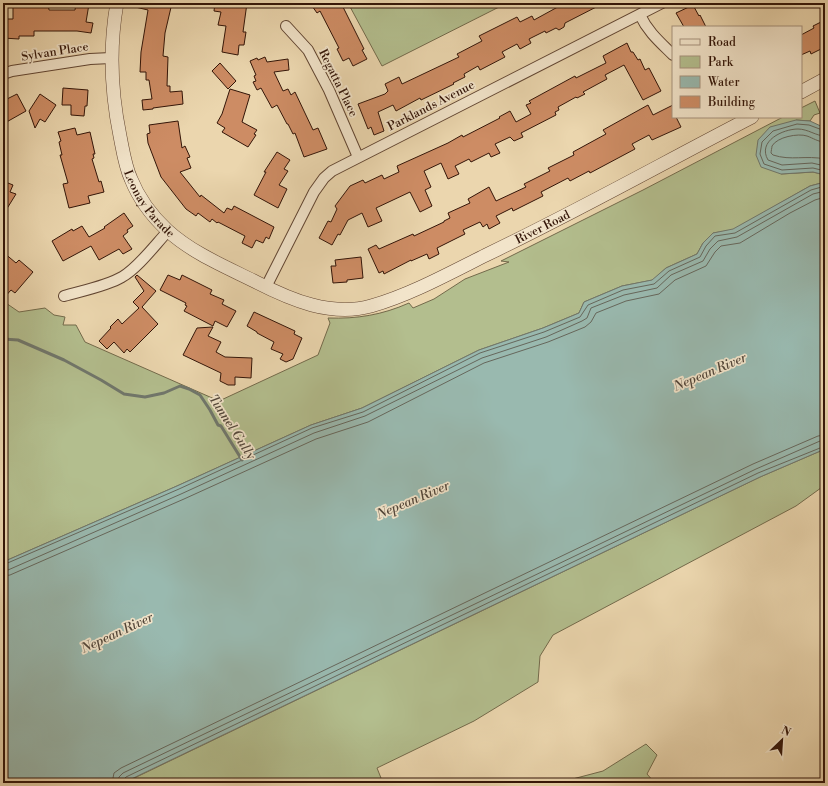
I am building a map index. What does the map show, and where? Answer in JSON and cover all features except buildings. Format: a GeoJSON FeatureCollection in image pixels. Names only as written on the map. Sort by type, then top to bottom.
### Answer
{"type":"FeatureCollection","features":[{"type":"Feature","properties":{"kind":"street","name":"Leonay Parade"},"geometry":{"type":"LineString","coordinates":[[117,3],[113,25],[113,90],[117,121],[128,171],[142,201],[155,218],[168,231],[193,249],[292,299],[308,305],[323,308]]}},
{"type":"Feature","properties":{"kind":"street","name":"Parklands Avenue"},"geometry":{"type":"LineString","coordinates":[[266,287],[317,187],[328,174],[358,157],[662,3]]}},
{"type":"Feature","properties":{"kind":"street"},"geometry":{"type":"LineString","coordinates":[[640,15],[645,26],[672,54]]}},
{"type":"Feature","properties":{"kind":"street","name":"Regatta Place"},"geometry":{"type":"LineString","coordinates":[[286,26],[308,50],[329,90],[358,157]]}},
{"type":"Feature","properties":{"kind":"street","name":"Sylvan Place"},"geometry":{"type":"LineString","coordinates":[[3,74],[90,59],[112,58]]}},
{"type":"Feature","properties":{"kind":"street"},"geometry":{"type":"LineString","coordinates":[[802,91],[825,79]]}},
{"type":"Feature","properties":{"kind":"street","name":"River Road"},"geometry":{"type":"LineString","coordinates":[[323,308],[362,308],[398,297],[529,234],[737,120],[747,118]]}},
{"type":"Feature","properties":{"kind":"street"},"geometry":{"type":"LineString","coordinates":[[64,296],[112,282],[122,277],[132,270],[168,231]]}},
{"type":"Feature","properties":{"kind":"green space"},"geometry":{"type":"Polygon","coordinates":[[[348,3],[507,3],[382,66],[348,3]]]}},
{"type":"Feature","properties":{"kind":"green space"},"geometry":{"type":"Polygon","coordinates":[[[815,101],[820,113],[814,115],[810,121],[796,120],[781,174],[813,172],[825,175],[825,182],[810,186],[733,230],[713,233],[703,243],[697,254],[666,268],[653,280],[622,286],[584,302],[579,313],[543,328],[479,350],[362,408],[311,425],[177,486],[3,562],[3,301],[19,312],[45,308],[54,315],[65,317],[63,325],[76,325],[85,342],[219,401],[318,355],[330,323],[328,318],[349,318],[369,315],[389,311],[409,303],[413,308],[434,299],[465,279],[509,262],[501,261],[643,190],[781,118],[802,118],[802,108],[815,101]]]}},
{"type":"Feature","properties":{"kind":"green space"},"geometry":{"type":"Polygon","coordinates":[[[825,449],[825,485],[796,506],[553,635],[540,656],[538,682],[474,721],[377,768],[381,778],[381,783],[260,783],[254,779],[229,781],[225,783],[124,783],[760,477],[825,449]]]}},
{"type":"Feature","properties":{"kind":"green space"},"geometry":{"type":"Polygon","coordinates":[[[646,744],[657,755],[647,774],[655,783],[561,783],[603,771],[646,744]]]}},
{"type":"Feature","properties":{"kind":"water"},"geometry":{"type":"Polygon","coordinates":[[[796,120],[810,121],[825,128],[825,175],[813,172],[781,174],[761,167],[756,155],[758,140],[770,127],[796,120]]]}},
{"type":"Feature","properties":{"kind":"water","name":"Nepean River"},"geometry":{"type":"Polygon","coordinates":[[[825,182],[825,449],[760,477],[123,783],[3,783],[3,562],[177,486],[311,425],[362,408],[479,350],[543,328],[579,313],[584,302],[622,286],[652,280],[666,268],[697,254],[703,243],[713,233],[733,229],[810,186],[825,182]]]}},
{"type":"Feature","properties":{"kind":"waterway","name":"Tunnel Gully"},"geometry":{"type":"LineString","coordinates":[[3,339],[18,340],[64,360],[124,394],[145,397],[164,393],[180,386],[189,389],[200,395],[242,460]]}}]}
